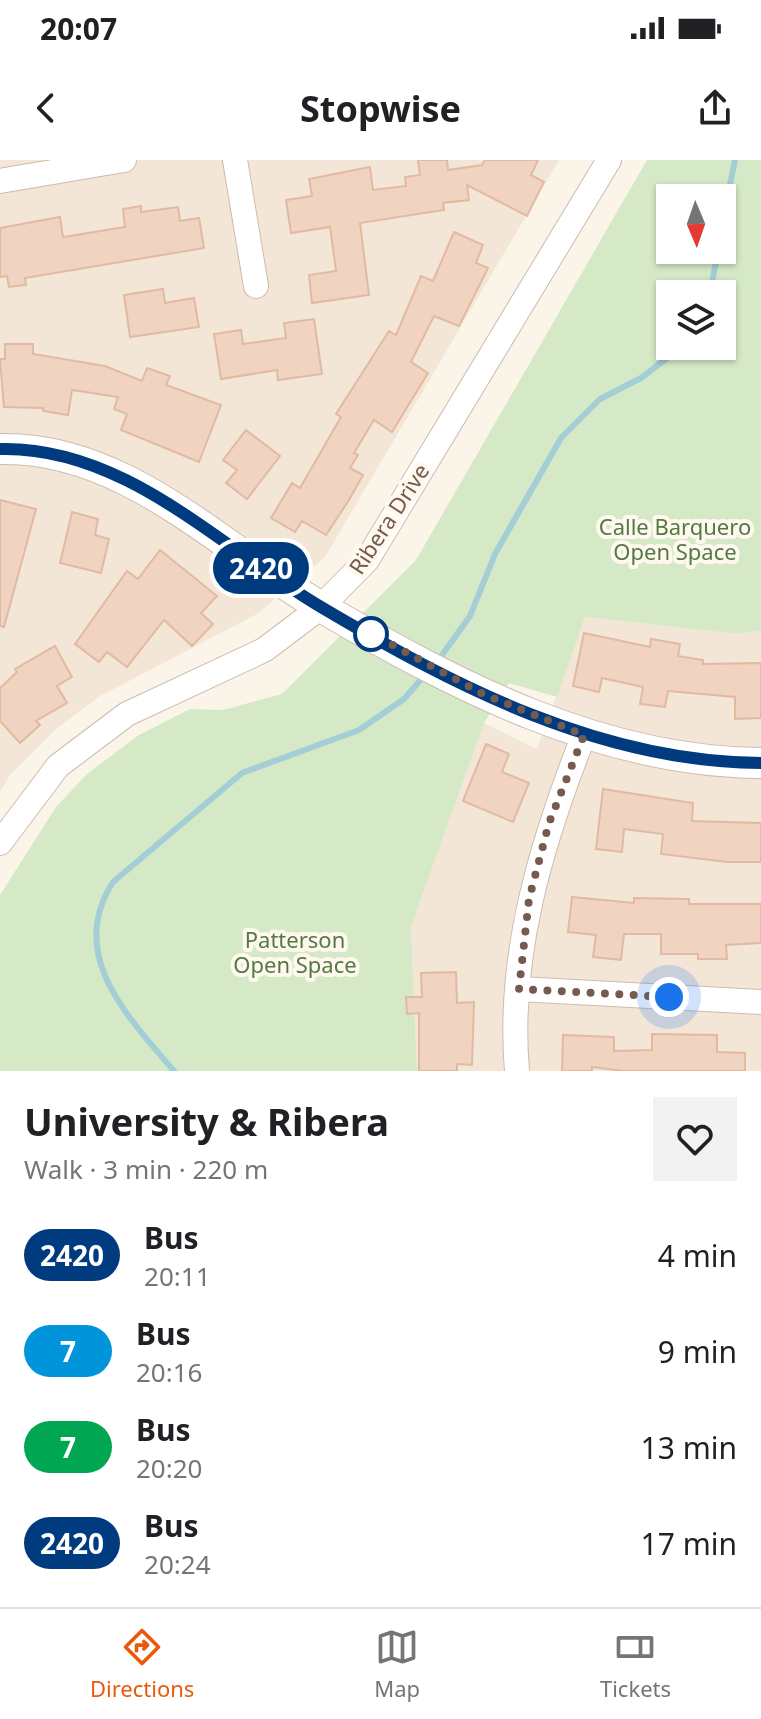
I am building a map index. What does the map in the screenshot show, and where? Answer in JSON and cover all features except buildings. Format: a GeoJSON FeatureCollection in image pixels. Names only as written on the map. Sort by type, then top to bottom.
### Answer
{"type":"FeatureCollection","features":[{"type":"Feature","properties":{"kind":"street"},"geometry":{"type":"LineString","coordinates":[[0,181],[124,160]]}},
{"type":"Feature","properties":{"kind":"street"},"geometry":{"type":"LineString","coordinates":[[235,160],[256,286]]}},
{"type":"Feature","properties":{"kind":"street","name":"Ribera Drive"},"geometry":{"type":"LineString","coordinates":[[0,843],[58,766],[127,714],[264,650],[321,607],[367,560],[609,160]]}},
{"type":"Feature","properties":{"kind":"street"},"geometry":{"type":"LineString","coordinates":[[0,449],[67,455],[94,464],[150,493],[321,607],[483,694],[584,735],[657,755],[761,763]]}},
{"type":"Feature","properties":{"kind":"street"},"geometry":{"type":"LineString","coordinates":[[517,1071],[519,989],[529,899],[549,823],[584,735]]}},
{"type":"Feature","properties":{"kind":"street"},"geometry":{"type":"LineString","coordinates":[[519,989],[761,1002]]}},
{"type":"Feature","properties":{"kind":"shaded area"},"geometry":{"type":"Polygon","coordinates":[[[0,160],[559,160],[325,557],[257,614],[102,695],[57,728],[10,775],[0,792],[0,160]]]}},
{"type":"Feature","properties":{"kind":"shaded area"},"geometry":{"type":"Polygon","coordinates":[[[585,617],[737,634],[761,631],[761,1071],[417,1071],[411,927],[484,723],[537,749],[585,617]]]}},
{"type":"Feature","properties":{"kind":"green space"},"geometry":{"type":"Polygon","coordinates":[[[647,160],[761,160],[761,631],[737,634],[585,617],[557,697],[509,683],[484,723],[411,927],[417,1071],[0,1071],[0,895],[56,807],[87,774],[139,735],[190,709],[223,710],[282,694],[416,560],[647,160]]]}},
{"type":"Feature","properties":{"kind":"waterway"},"geometry":{"type":"LineString","coordinates":[[730,184],[735,160]]}},
{"type":"Feature","properties":{"kind":"waterway"},"geometry":{"type":"LineString","coordinates":[[713,280],[715,264]]}},
{"type":"Feature","properties":{"kind":"waterway"},"geometry":{"type":"LineString","coordinates":[[437,662],[470,616],[495,554],[561,438],[600,399],[641,378],[665,360]]}},
{"type":"Feature","properties":{"kind":"waterway"},"geometry":{"type":"LineString","coordinates":[[174,1071],[122,1007],[100,960],[96,935],[100,909],[113,882],[242,773],[359,730],[404,699],[424,676]]}},
{"type":"Feature","properties":{"kind":"bus line","name":"2420"},"geometry":{"type":"LineString","coordinates":[[0,449],[67,455],[94,464],[150,493],[321,607],[483,694],[584,735],[657,755],[726,763],[761,763]]}},
{"type":"Feature","properties":{"kind":"route"},"geometry":{"type":"LineString","coordinates":[[371,634],[363,629],[483,694],[584,735],[549,823],[529,899],[519,989],[669,997]]}},
{"type":"Feature","properties":{"kind":"park label","name":"Calle Barquero Open Space"},"geometry":{"type":"Point","coordinates":[675,540]}},
{"type":"Feature","properties":{"kind":"park label","name":"Patterson Open Space"},"geometry":{"type":"Point","coordinates":[295,952]}}]}
